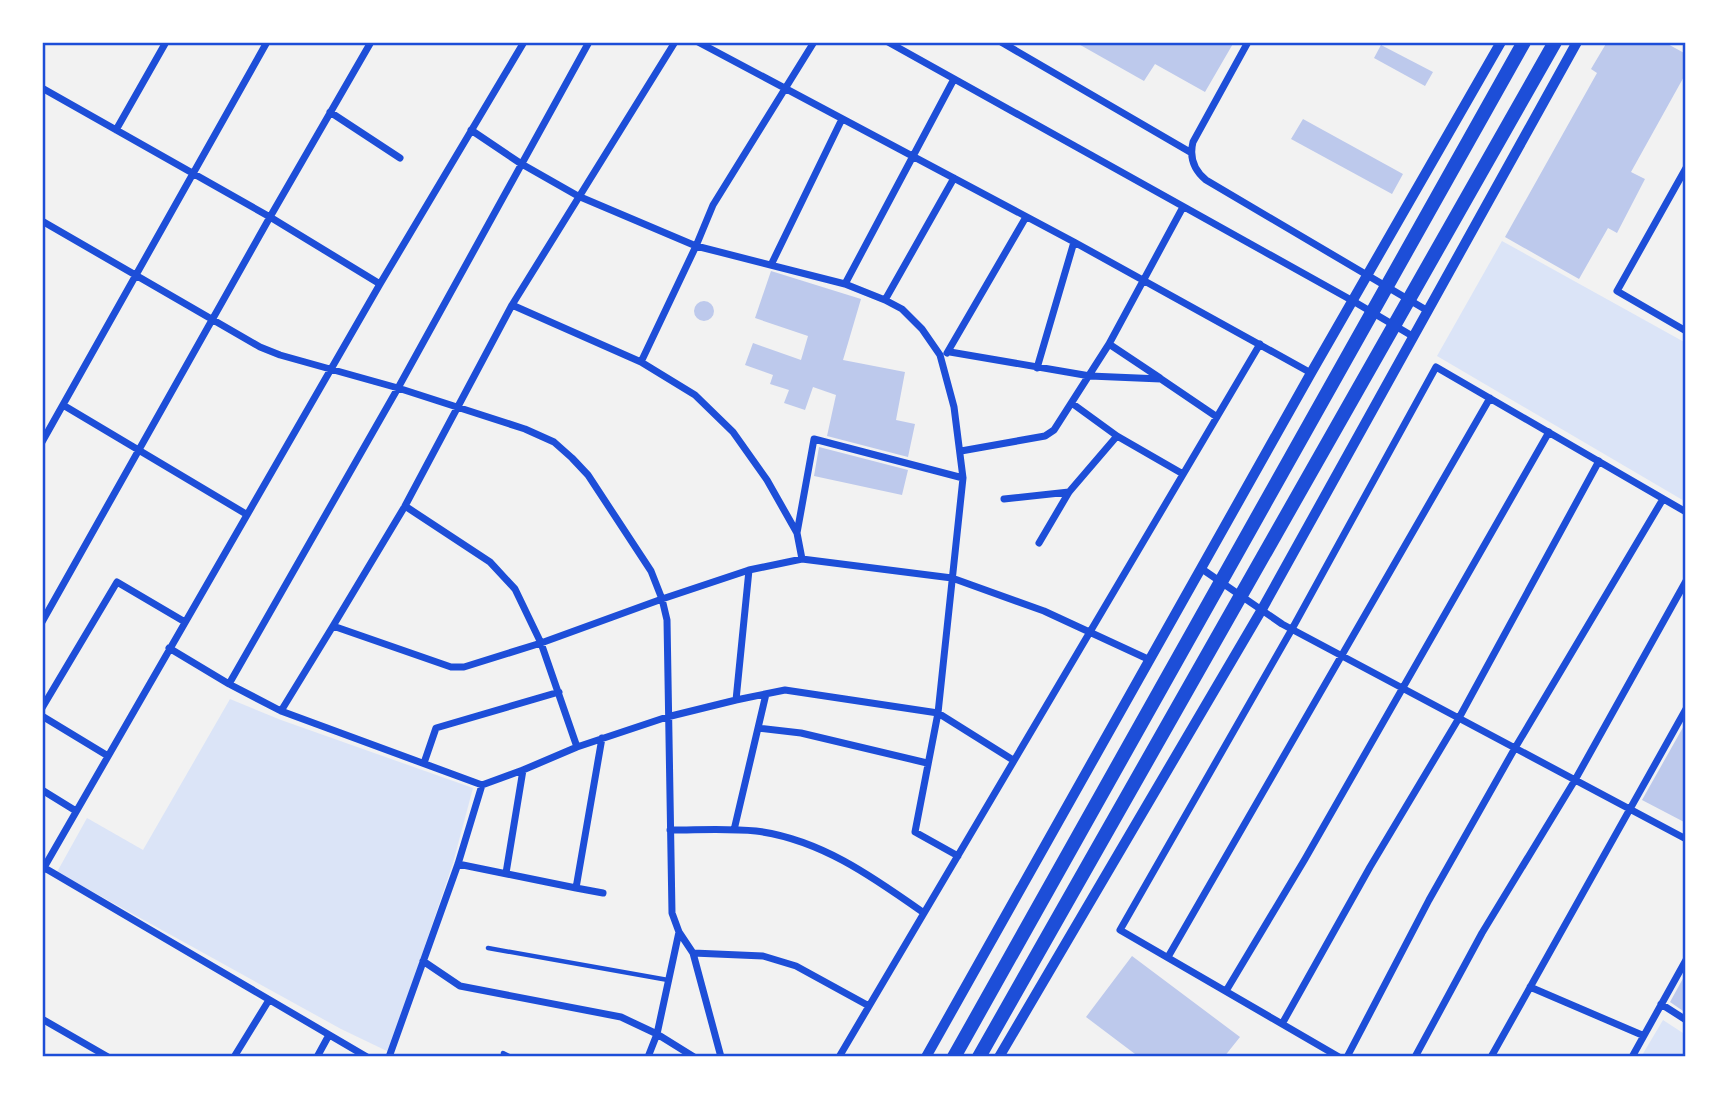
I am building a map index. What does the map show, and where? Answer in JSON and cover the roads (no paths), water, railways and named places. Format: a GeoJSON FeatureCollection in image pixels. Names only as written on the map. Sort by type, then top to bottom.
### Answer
{"type":"FeatureCollection","features":[{"type":"Feature","properties":{"kind":"highway"},"geometry":{"type":"LineString","coordinates":[[954,1057],[1524,42]]}},
{"type":"Feature","properties":{"kind":"highway"},"geometry":{"type":"LineString","coordinates":[[979,1057],[1555,42]]}},
{"type":"Feature","properties":{"kind":"street"},"geometry":{"type":"LineString","coordinates":[[116,130],[166,42]]}},
{"type":"Feature","properties":{"kind":"street"},"geometry":{"type":"LineString","coordinates":[[42,442],[267,42]]}},
{"type":"Feature","properties":{"kind":"street"},"geometry":{"type":"LineString","coordinates":[[42,622],[371,42]]}},
{"type":"Feature","properties":{"kind":"street"},"geometry":{"type":"LineString","coordinates":[[367,1057],[43,869],[330,369],[524,42]]}},
{"type":"Feature","properties":{"kind":"street"},"geometry":{"type":"LineString","coordinates":[[229,684],[398,388],[589,42]]}},
{"type":"Feature","properties":{"kind":"street"},"geometry":{"type":"LineString","coordinates":[[281,711],[405,506],[512,305],[675,42]]}},
{"type":"Feature","properties":{"kind":"street"},"geometry":{"type":"LineString","coordinates":[[698,42],[1074,242],[1311,373]]}},
{"type":"Feature","properties":{"kind":"street"},"geometry":{"type":"LineString","coordinates":[[641,362],[713,205],[814,42]]}},
{"type":"Feature","properties":{"kind":"street"},"geometry":{"type":"LineString","coordinates":[[888,42],[1414,337]]}},
{"type":"Feature","properties":{"kind":"street"},"geometry":{"type":"LineString","coordinates":[[1001,42],[1190,152]]}},
{"type":"Feature","properties":{"kind":"street"},"geometry":{"type":"LineString","coordinates":[[1248,42],[1193,142],[1190,152],[1198,173],[1428,311]]}},
{"type":"Feature","properties":{"kind":"street"},"geometry":{"type":"LineString","coordinates":[[926,1057],[1311,373],[1501,42]]}},
{"type":"Feature","properties":{"kind":"street"},"geometry":{"type":"LineString","coordinates":[[999,1057],[1262,611],[1577,42]]}},
{"type":"Feature","properties":{"kind":"street"},"geometry":{"type":"LineString","coordinates":[[845,284],[954,79]]}},
{"type":"Feature","properties":{"kind":"street"},"geometry":{"type":"LineString","coordinates":[[42,88],[270,217],[380,284]]}},
{"type":"Feature","properties":{"kind":"street"},"geometry":{"type":"LineString","coordinates":[[330,113],[400,158]]}},
{"type":"Feature","properties":{"kind":"street"},"geometry":{"type":"LineString","coordinates":[[771,265],[842,119]]}},
{"type":"Feature","properties":{"kind":"street"},"geometry":{"type":"LineString","coordinates":[[471,130],[520,163],[578,196],[696,246],[845,284],[885,300],[902,309],[922,329],[940,355],[954,407],[963,478],[938,713],[915,832],[958,856]]}},
{"type":"Feature","properties":{"kind":"street"},"geometry":{"type":"LineString","coordinates":[[1686,168],[1617,291],[1686,331]]}},
{"type":"Feature","properties":{"kind":"street"},"geometry":{"type":"LineString","coordinates":[[885,300],[954,178]]}},
{"type":"Feature","properties":{"kind":"street"},"geometry":{"type":"LineString","coordinates":[[961,451],[1045,436],[1054,430],[1109,344],[1184,207]]}},
{"type":"Feature","properties":{"kind":"street"},"geometry":{"type":"LineString","coordinates":[[950,352],[1026,217]]}},
{"type":"Feature","properties":{"kind":"street"},"geometry":{"type":"LineString","coordinates":[[42,221],[260,347],[525,429],[554,442],[588,475],[651,571],[667,620],[673,913],[678,932],[693,953],[721,1057]]}},
{"type":"Feature","properties":{"kind":"street"},"geometry":{"type":"LineString","coordinates":[[1037,368],[1074,242]]}},
{"type":"Feature","properties":{"kind":"street"},"geometry":{"type":"LineString","coordinates":[[512,305],[641,362],[695,394],[733,432],[767,480],[797,533],[802,559]]}},
{"type":"Feature","properties":{"kind":"street"},"geometry":{"type":"LineString","coordinates":[[1109,344],[1217,417]]}},
{"type":"Feature","properties":{"kind":"street"},"geometry":{"type":"LineString","coordinates":[[839,1057],[1260,344]]}},
{"type":"Feature","properties":{"kind":"street"},"geometry":{"type":"LineString","coordinates":[[940,355],[950,352],[1090,376],[1161,379]]}},
{"type":"Feature","properties":{"kind":"street"},"geometry":{"type":"LineString","coordinates":[[1339,1057],[1120,930],[1292,629],[1436,367],[1686,512]]}},
{"type":"Feature","properties":{"kind":"street"},"geometry":{"type":"LineString","coordinates":[[1168,957],[1490,398]]}},
{"type":"Feature","properties":{"kind":"street"},"geometry":{"type":"LineString","coordinates":[[1073,404],[1116,436],[1183,474]]}},
{"type":"Feature","properties":{"kind":"street"},"geometry":{"type":"LineString","coordinates":[[63,405],[246,514]]}},
{"type":"Feature","properties":{"kind":"street"},"geometry":{"type":"LineString","coordinates":[[1226,991],[1305,859],[1549,432]]}},
{"type":"Feature","properties":{"kind":"street"},"geometry":{"type":"LineString","coordinates":[[1040,543],[1069,492],[1116,436]]}},
{"type":"Feature","properties":{"kind":"street"},"geometry":{"type":"LineString","coordinates":[[797,533],[814,439],[963,478]]}},
{"type":"Feature","properties":{"kind":"street"},"geometry":{"type":"LineString","coordinates":[[1282,1024],[1370,867],[1459,718],[1599,461]]}},
{"type":"Feature","properties":{"kind":"street"},"geometry":{"type":"LineString","coordinates":[[1004,499],[1069,492]]}},
{"type":"Feature","properties":{"kind":"street"},"geometry":{"type":"LineString","coordinates":[[1347,1057],[1429,900],[1515,748],[1663,499]]}},
{"type":"Feature","properties":{"kind":"street"},"geometry":{"type":"LineString","coordinates":[[405,506],[490,562],[515,589],[541,643],[577,747]]}},
{"type":"Feature","properties":{"kind":"street"},"geometry":{"type":"LineString","coordinates":[[333,626],[452,667],[464,667],[749,570],[802,559],[951,578],[1044,611],[1150,660]]}},
{"type":"Feature","properties":{"kind":"street"},"geometry":{"type":"LineString","coordinates":[[1202,569],[1292,629],[1686,839]]}},
{"type":"Feature","properties":{"kind":"street"},"geometry":{"type":"LineString","coordinates":[[736,699],[749,570]]}},
{"type":"Feature","properties":{"kind":"street"},"geometry":{"type":"LineString","coordinates":[[42,708],[117,582],[184,622]]}},
{"type":"Feature","properties":{"kind":"street"},"geometry":{"type":"LineString","coordinates":[[1415,1057],[1482,933],[1575,780],[1686,582]]}},
{"type":"Feature","properties":{"kind":"street"},"geometry":{"type":"LineString","coordinates":[[169,649],[281,711],[482,785],[577,747],[667,717],[736,699],[785,690],[938,713],[1013,760]]}},
{"type":"Feature","properties":{"kind":"street"},"geometry":{"type":"LineString","coordinates":[[424,763],[436,728],[559,692]]}},
{"type":"Feature","properties":{"kind":"street"},"geometry":{"type":"LineString","coordinates":[[734,830],[766,694]]}},
{"type":"Feature","properties":{"kind":"street"},"geometry":{"type":"LineString","coordinates":[[1491,1057],[1686,709]]}},
{"type":"Feature","properties":{"kind":"street"},"geometry":{"type":"LineString","coordinates":[[42,716],[108,756]]}},
{"type":"Feature","properties":{"kind":"street"},"geometry":{"type":"LineString","coordinates":[[758,728],[801,733],[927,763]]}},
{"type":"Feature","properties":{"kind":"street"},"geometry":{"type":"LineString","coordinates":[[576,888],[602,738]]}},
{"type":"Feature","properties":{"kind":"street"},"geometry":{"type":"LineString","coordinates":[[506,873],[523,770]]}},
{"type":"Feature","properties":{"kind":"street"},"geometry":{"type":"LineString","coordinates":[[389,1057],[458,864],[482,785]]}},
{"type":"Feature","properties":{"kind":"street"},"geometry":{"type":"LineString","coordinates":[[42,790],[76,811]]}},
{"type":"Feature","properties":{"kind":"street"},"geometry":{"type":"LineString","coordinates":[[670,830],[758,831],[812,846],[862,870],[923,913]]}},
{"type":"Feature","properties":{"kind":"street"},"geometry":{"type":"LineString","coordinates":[[458,864],[603,893]]}},
{"type":"Feature","properties":{"kind":"street"},"geometry":{"type":"LineString","coordinates":[[648,1057],[657,1034],[678,932]]}},
{"type":"Feature","properties":{"kind":"street"},"geometry":{"type":"LineString","coordinates":[[693,953],[764,956],[796,966],[869,1006]]}},
{"type":"Feature","properties":{"kind":"street"},"geometry":{"type":"LineString","coordinates":[[1632,1057],[1686,960]]}},
{"type":"Feature","properties":{"kind":"street"},"geometry":{"type":"LineString","coordinates":[[423,961],[460,986],[621,1017],[657,1034],[694,1057]]}},
{"type":"Feature","properties":{"kind":"street"},"geometry":{"type":"LineString","coordinates":[[1531,987],[1642,1035]]}},
{"type":"Feature","properties":{"kind":"street"},"geometry":{"type":"LineString","coordinates":[[234,1057],[269,1000]]}},
{"type":"Feature","properties":{"kind":"street"},"geometry":{"type":"LineString","coordinates":[[1661,1004],[1686,1020]]}},
{"type":"Feature","properties":{"kind":"street"},"geometry":{"type":"LineString","coordinates":[[42,1019],[108,1057]]}},
{"type":"Feature","properties":{"kind":"street"},"geometry":{"type":"LineString","coordinates":[[317,1057],[330,1035]]}},
{"type":"Feature","properties":{"kind":"lane"},"geometry":{"type":"LineString","coordinates":[[488,948],[668,980]]}},
{"type":"Feature","properties":{"kind":"lane"},"geometry":{"type":"LineString","coordinates":[[503,1054],[511,1057]]}}]}
